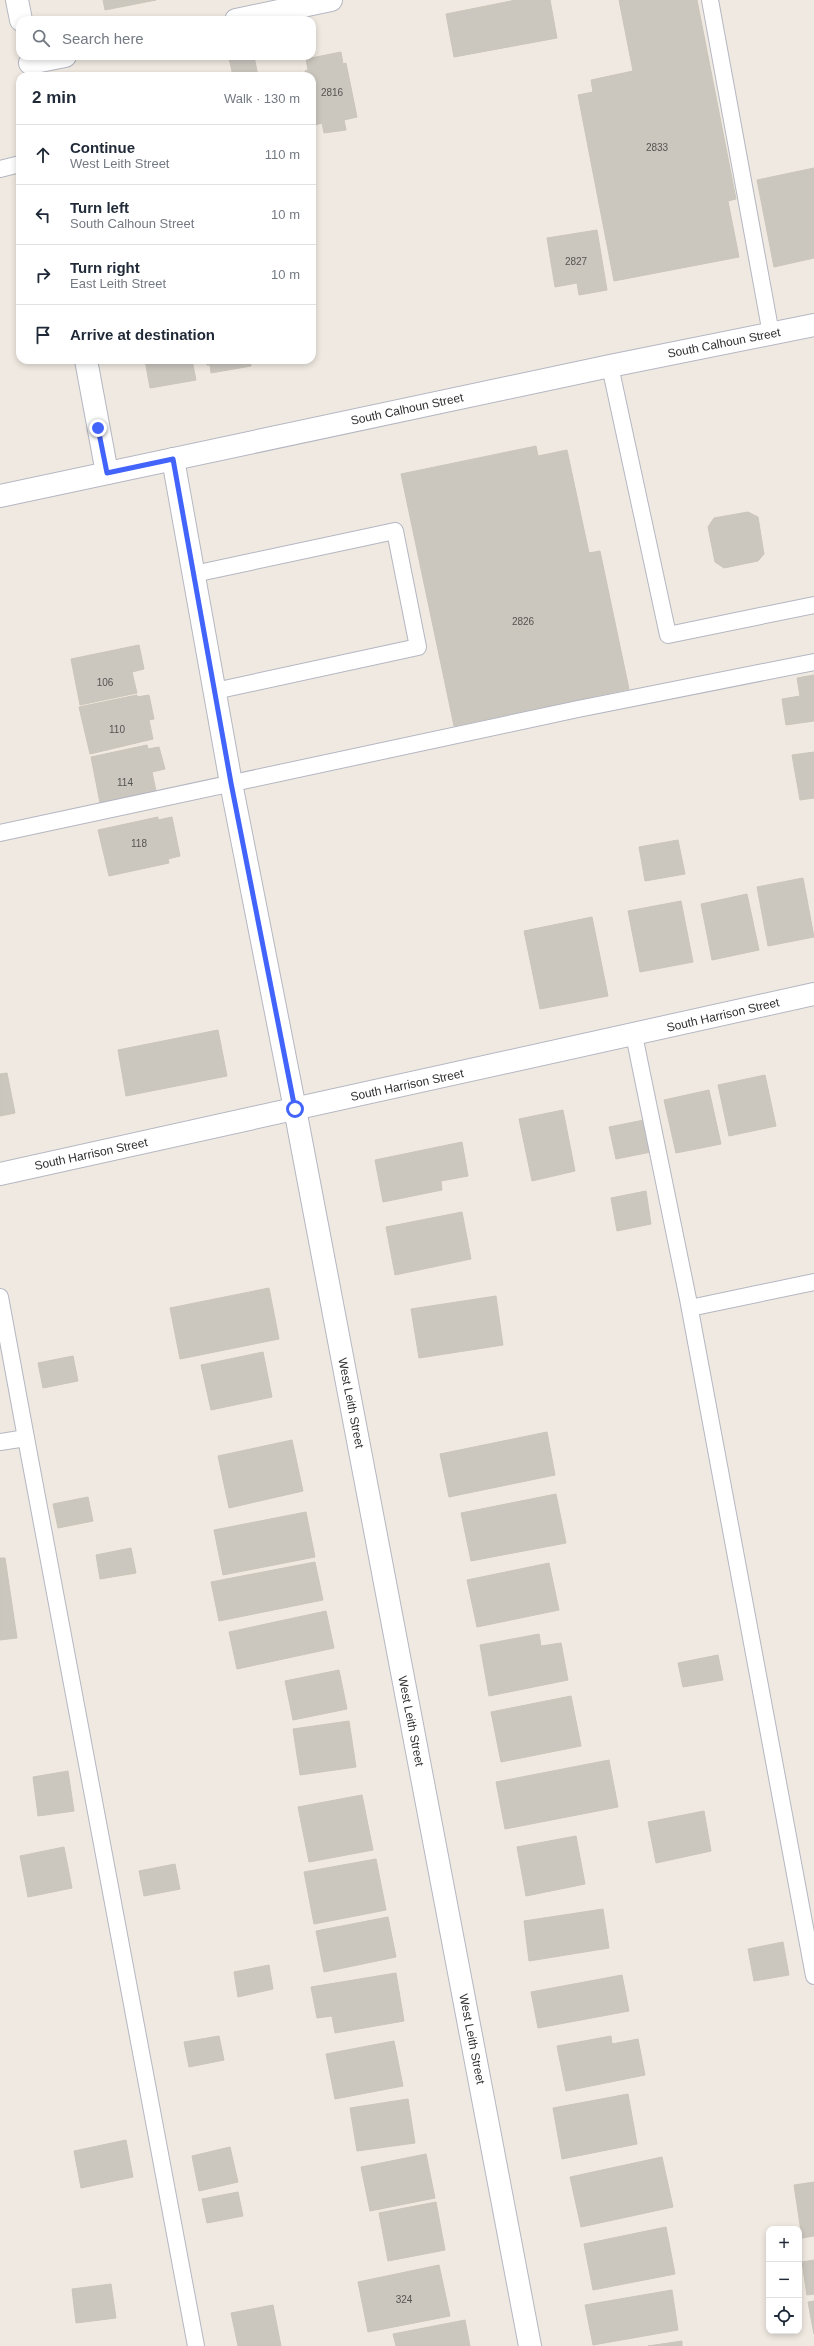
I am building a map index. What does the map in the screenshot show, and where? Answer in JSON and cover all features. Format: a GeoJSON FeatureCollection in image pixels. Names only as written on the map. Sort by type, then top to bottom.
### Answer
{"type":"FeatureCollection","features":[{"type":"Feature","properties":{"kind":"street"},"geometry":{"type":"LineString","coordinates":[[17,0],[20,16]]}},
{"type":"Feature","properties":{"kind":"street"},"geometry":{"type":"LineString","coordinates":[[255,16],[331,0]]}},
{"type":"Feature","properties":{"kind":"street"},"geometry":{"type":"LineString","coordinates":[[30,65],[49,60]]}},
{"type":"Feature","properties":{"kind":"street","name":"South Calhoun Street"},"geometry":{"type":"LineString","coordinates":[[0,496],[610,366],[814,325]]}},
{"type":"Feature","properties":{"kind":"street"},"geometry":{"type":"LineString","coordinates":[[87,364],[107,473]]}},
{"type":"Feature","properties":{"kind":"street","name":"West Leith Street"},"geometry":{"type":"LineString","coordinates":[[173,459],[231,783],[295,1109],[530,2346]]}},
{"type":"Feature","properties":{"kind":"street","name":"South Harrison Street"},"geometry":{"type":"LineString","coordinates":[[0,1174],[814,994]]}},
{"type":"Feature","properties":{"kind":"lane"},"geometry":{"type":"LineString","coordinates":[[710,0],[771,334]]}},
{"type":"Feature","properties":{"kind":"lane"},"geometry":{"type":"LineString","coordinates":[[0,169],[16,165]]}},
{"type":"Feature","properties":{"kind":"lane"},"geometry":{"type":"LineString","coordinates":[[610,366],[668,635],[814,605]]}},
{"type":"Feature","properties":{"kind":"lane"},"geometry":{"type":"LineString","coordinates":[[194,574],[395,531],[418,647],[215,691]]}},
{"type":"Feature","properties":{"kind":"lane"},"geometry":{"type":"LineString","coordinates":[[0,833],[231,783],[814,662]]}},
{"type":"Feature","properties":{"kind":"lane"},"geometry":{"type":"LineString","coordinates":[[634,1035],[690,1308],[814,1976]]}},
{"type":"Feature","properties":{"kind":"lane"},"geometry":{"type":"LineString","coordinates":[[690,1308],[814,1282]]}},
{"type":"Feature","properties":{"kind":"lane"},"geometry":{"type":"LineString","coordinates":[[0,1297],[196,2346]]}},
{"type":"Feature","properties":{"kind":"lane"},"geometry":{"type":"LineString","coordinates":[[0,1442],[26,1438]]}},
{"type":"Feature","properties":{"kind":"building"},"geometry":{"type":"Polygon","coordinates":[[[103,0],[156,0],[105,10],[103,0]]]}},
{"type":"Feature","properties":{"kind":"building"},"geometry":{"type":"Polygon","coordinates":[[[516,0],[550,0],[557,38],[454,57],[446,14],[516,0]]]}},
{"type":"Feature","properties":{"kind":"building"},"geometry":{"type":"Polygon","coordinates":[[[619,0],[697,0],[736,199],[728,201],[739,257],[614,281],[578,95],[593,92],[591,80],[633,71],[619,0]]]}},
{"type":"Feature","properties":{"kind":"building"},"geometry":{"type":"Polygon","coordinates":[[[341,52],[343,64],[346,63],[357,117],[344,120],[346,130],[324,133],[322,123],[316,125],[316,72],[305,71],[308,70],[306,60],[316,60],[316,57],[341,52]]]}},
{"type":"Feature","properties":{"kind":"building"},"geometry":{"type":"Polygon","coordinates":[[[229,60],[255,60],[257,72],[232,72],[229,60]]]}},
{"type":"Feature","properties":{"kind":"building"},"geometry":{"type":"Polygon","coordinates":[[[814,168],[814,258],[774,267],[757,180],[814,168]]]}},
{"type":"Feature","properties":{"kind":"building"},"geometry":{"type":"Polygon","coordinates":[[[597,230],[607,290],[579,295],[577,283],[555,287],[547,238],[597,230]]]}},
{"type":"Feature","properties":{"kind":"building"},"geometry":{"type":"Polygon","coordinates":[[[146,364],[193,364],[196,380],[150,388],[146,364]]]}},
{"type":"Feature","properties":{"kind":"building"},"geometry":{"type":"Polygon","coordinates":[[[251,364],[251,366],[211,373],[210,365],[207,365],[251,364]]]}},
{"type":"Feature","properties":{"kind":"building"},"geometry":{"type":"Polygon","coordinates":[[[536,446],[538,456],[567,450],[589,553],[600,551],[629,689],[454,726],[401,474],[536,446]]]}},
{"type":"Feature","properties":{"kind":"building"},"geometry":{"type":"Polygon","coordinates":[[[748,512],[758,517],[764,554],[758,561],[724,568],[715,562],[708,527],[714,518],[748,512]]]}},
{"type":"Feature","properties":{"kind":"building"},"geometry":{"type":"Polygon","coordinates":[[[139,645],[144,669],[132,672],[137,693],[80,705],[71,659],[139,645]]]}},
{"type":"Feature","properties":{"kind":"building"},"geometry":{"type":"Polygon","coordinates":[[[814,675],[814,721],[786,725],[782,699],[800,696],[797,678],[814,675]]]}},
{"type":"Feature","properties":{"kind":"building"},"geometry":{"type":"Polygon","coordinates":[[[137,695],[137,697],[149,695],[154,719],[149,720],[153,739],[90,754],[79,707],[137,695]]]}},
{"type":"Feature","properties":{"kind":"building"},"geometry":{"type":"Polygon","coordinates":[[[147,745],[148,749],[159,747],[165,769],[152,772],[156,791],[100,803],[91,757],[147,745]]]}},
{"type":"Feature","properties":{"kind":"building"},"geometry":{"type":"Polygon","coordinates":[[[814,752],[814,798],[800,800],[792,755],[814,752]]]}},
{"type":"Feature","properties":{"kind":"building"},"geometry":{"type":"Polygon","coordinates":[[[158,817],[158,820],[172,817],[180,856],[168,859],[169,863],[109,876],[98,830],[158,817]]]}},
{"type":"Feature","properties":{"kind":"building"},"geometry":{"type":"Polygon","coordinates":[[[678,840],[685,874],[645,881],[639,847],[678,840]]]}},
{"type":"Feature","properties":{"kind":"building"},"geometry":{"type":"Polygon","coordinates":[[[803,878],[814,937],[768,946],[757,887],[803,878]]]}},
{"type":"Feature","properties":{"kind":"building"},"geometry":{"type":"Polygon","coordinates":[[[747,894],[759,950],[712,960],[701,904],[747,894]]]}},
{"type":"Feature","properties":{"kind":"building"},"geometry":{"type":"Polygon","coordinates":[[[681,901],[693,962],[640,972],[628,911],[681,901]]]}},
{"type":"Feature","properties":{"kind":"building"},"geometry":{"type":"Polygon","coordinates":[[[592,917],[608,996],[540,1009],[524,931],[592,917]]]}},
{"type":"Feature","properties":{"kind":"building"},"geometry":{"type":"Polygon","coordinates":[[[218,1030],[227,1076],[126,1096],[118,1050],[218,1030]]]}},
{"type":"Feature","properties":{"kind":"building"},"geometry":{"type":"Polygon","coordinates":[[[7,1073],[15,1113],[0,1116],[0,1074],[7,1073]]]}},
{"type":"Feature","properties":{"kind":"building"},"geometry":{"type":"Polygon","coordinates":[[[765,1075],[776,1126],[729,1136],[718,1085],[765,1075]]]}},
{"type":"Feature","properties":{"kind":"building"},"geometry":{"type":"Polygon","coordinates":[[[709,1090],[721,1144],[676,1153],[664,1100],[709,1090]]]}},
{"type":"Feature","properties":{"kind":"building"},"geometry":{"type":"Polygon","coordinates":[[[563,1110],[575,1171],[532,1181],[519,1119],[563,1110]]]}},
{"type":"Feature","properties":{"kind":"building"},"geometry":{"type":"Polygon","coordinates":[[[644,1120],[651,1152],[616,1159],[609,1127],[644,1120]]]}},
{"type":"Feature","properties":{"kind":"building"},"geometry":{"type":"Polygon","coordinates":[[[462,1142],[468,1176],[441,1181],[442,1190],[383,1202],[375,1160],[462,1142]]]}},
{"type":"Feature","properties":{"kind":"building"},"geometry":{"type":"Polygon","coordinates":[[[646,1191],[651,1224],[617,1231],[611,1198],[646,1191]]]}},
{"type":"Feature","properties":{"kind":"building"},"geometry":{"type":"Polygon","coordinates":[[[462,1212],[471,1259],[395,1275],[386,1227],[462,1212]]]}},
{"type":"Feature","properties":{"kind":"building"},"geometry":{"type":"Polygon","coordinates":[[[269,1288],[279,1339],[180,1359],[170,1308],[269,1288]]]}},
{"type":"Feature","properties":{"kind":"building"},"geometry":{"type":"Polygon","coordinates":[[[496,1296],[503,1345],[419,1358],[411,1309],[496,1296]]]}},
{"type":"Feature","properties":{"kind":"building"},"geometry":{"type":"Polygon","coordinates":[[[263,1352],[272,1397],[211,1410],[201,1365],[263,1352]]]}},
{"type":"Feature","properties":{"kind":"building"},"geometry":{"type":"Polygon","coordinates":[[[73,1356],[78,1381],[43,1388],[38,1363],[73,1356]]]}},
{"type":"Feature","properties":{"kind":"building"},"geometry":{"type":"Polygon","coordinates":[[[547,1432],[555,1475],[449,1497],[440,1454],[547,1432]]]}},
{"type":"Feature","properties":{"kind":"building"},"geometry":{"type":"Polygon","coordinates":[[[292,1440],[303,1491],[229,1508],[218,1456],[292,1440]]]}},
{"type":"Feature","properties":{"kind":"building"},"geometry":{"type":"Polygon","coordinates":[[[556,1494],[566,1543],[471,1561],[461,1513],[556,1494]]]}},
{"type":"Feature","properties":{"kind":"building"},"geometry":{"type":"Polygon","coordinates":[[[88,1497],[93,1521],[58,1528],[53,1504],[88,1497]]]}},
{"type":"Feature","properties":{"kind":"building"},"geometry":{"type":"Polygon","coordinates":[[[306,1512],[315,1557],[223,1575],[214,1530],[306,1512]]]}},
{"type":"Feature","properties":{"kind":"building"},"geometry":{"type":"Polygon","coordinates":[[[131,1548],[136,1573],[100,1579],[96,1555],[131,1548]]]}},
{"type":"Feature","properties":{"kind":"building"},"geometry":{"type":"Polygon","coordinates":[[[0,1558],[5,1558],[17,1638],[0,1640],[0,1558]]]}},
{"type":"Feature","properties":{"kind":"building"},"geometry":{"type":"Polygon","coordinates":[[[315,1562],[323,1600],[219,1621],[211,1582],[315,1562]]]}},
{"type":"Feature","properties":{"kind":"building"},"geometry":{"type":"Polygon","coordinates":[[[549,1563],[559,1610],[477,1627],[467,1580],[549,1563]]]}},
{"type":"Feature","properties":{"kind":"building"},"geometry":{"type":"Polygon","coordinates":[[[326,1611],[334,1648],[237,1669],[229,1632],[326,1611]]]}},
{"type":"Feature","properties":{"kind":"building"},"geometry":{"type":"Polygon","coordinates":[[[539,1634],[541,1646],[561,1643],[568,1680],[489,1696],[480,1645],[539,1634]]]}},
{"type":"Feature","properties":{"kind":"building"},"geometry":{"type":"Polygon","coordinates":[[[718,1655],[723,1680],[683,1687],[678,1663],[718,1655]]]}},
{"type":"Feature","properties":{"kind":"building"},"geometry":{"type":"Polygon","coordinates":[[[339,1670],[347,1709],[293,1720],[285,1681],[339,1670]]]}},
{"type":"Feature","properties":{"kind":"building"},"geometry":{"type":"Polygon","coordinates":[[[571,1696],[581,1746],[501,1762],[491,1712],[571,1696]]]}},
{"type":"Feature","properties":{"kind":"building"},"geometry":{"type":"Polygon","coordinates":[[[349,1721],[356,1767],[300,1775],[293,1729],[349,1721]]]}},
{"type":"Feature","properties":{"kind":"building"},"geometry":{"type":"Polygon","coordinates":[[[609,1760],[618,1807],[505,1829],[496,1782],[609,1760]]]}},
{"type":"Feature","properties":{"kind":"building"},"geometry":{"type":"Polygon","coordinates":[[[68,1771],[74,1811],[38,1816],[33,1777],[68,1771]]]}},
{"type":"Feature","properties":{"kind":"building"},"geometry":{"type":"Polygon","coordinates":[[[362,1795],[373,1850],[309,1862],[298,1807],[362,1795]]]}},
{"type":"Feature","properties":{"kind":"building"},"geometry":{"type":"Polygon","coordinates":[[[704,1811],[711,1851],[656,1863],[648,1822],[704,1811]]]}},
{"type":"Feature","properties":{"kind":"building"},"geometry":{"type":"Polygon","coordinates":[[[576,1836],[585,1884],[526,1896],[517,1847],[576,1836]]]}},
{"type":"Feature","properties":{"kind":"building"},"geometry":{"type":"Polygon","coordinates":[[[64,1847],[72,1888],[28,1897],[20,1856],[64,1847]]]}},
{"type":"Feature","properties":{"kind":"building"},"geometry":{"type":"Polygon","coordinates":[[[376,1859],[386,1910],[314,1924],[304,1872],[376,1859]]]}},
{"type":"Feature","properties":{"kind":"building"},"geometry":{"type":"Polygon","coordinates":[[[175,1864],[180,1889],[144,1896],[139,1871],[175,1864]]]}},
{"type":"Feature","properties":{"kind":"building"},"geometry":{"type":"Polygon","coordinates":[[[603,1909],[609,1948],[529,1961],[524,1921],[603,1909]]]}},
{"type":"Feature","properties":{"kind":"building"},"geometry":{"type":"Polygon","coordinates":[[[388,1917],[396,1957],[324,1972],[316,1931],[388,1917]]]}},
{"type":"Feature","properties":{"kind":"building"},"geometry":{"type":"Polygon","coordinates":[[[783,1942],[789,1975],[754,1981],[748,1949],[783,1942]]]}},
{"type":"Feature","properties":{"kind":"building"},"geometry":{"type":"Polygon","coordinates":[[[269,1965],[273,1989],[238,1997],[234,1972],[269,1965]]]}},
{"type":"Feature","properties":{"kind":"building"},"geometry":{"type":"Polygon","coordinates":[[[396,1973],[404,2021],[335,2033],[332,2016],[317,2018],[311,1987],[396,1973]]]}},
{"type":"Feature","properties":{"kind":"building"},"geometry":{"type":"Polygon","coordinates":[[[622,1975],[629,2011],[538,2028],[531,1992],[622,1975]]]}},
{"type":"Feature","properties":{"kind":"building"},"geometry":{"type":"Polygon","coordinates":[[[219,2036],[224,2060],[189,2067],[184,2042],[219,2036]]]}},
{"type":"Feature","properties":{"kind":"building"},"geometry":{"type":"Polygon","coordinates":[[[611,2036],[612,2044],[638,2039],[645,2075],[566,2091],[557,2046],[611,2036]]]}},
{"type":"Feature","properties":{"kind":"building"},"geometry":{"type":"Polygon","coordinates":[[[394,2041],[403,2086],[335,2099],[326,2054],[394,2041]]]}},
{"type":"Feature","properties":{"kind":"building"},"geometry":{"type":"Polygon","coordinates":[[[628,2094],[637,2144],[562,2159],[553,2108],[628,2094]]]}},
{"type":"Feature","properties":{"kind":"building"},"geometry":{"type":"Polygon","coordinates":[[[408,2099],[415,2143],[357,2151],[350,2108],[408,2099]]]}},
{"type":"Feature","properties":{"kind":"building"},"geometry":{"type":"Polygon","coordinates":[[[126,2140],[133,2177],[81,2188],[74,2151],[126,2140]]]}},
{"type":"Feature","properties":{"kind":"building"},"geometry":{"type":"Polygon","coordinates":[[[230,2147],[238,2182],[199,2191],[192,2156],[230,2147]]]}},
{"type":"Feature","properties":{"kind":"building"},"geometry":{"type":"Polygon","coordinates":[[[426,2154],[435,2198],[370,2211],[361,2167],[426,2154]]]}},
{"type":"Feature","properties":{"kind":"building"},"geometry":{"type":"Polygon","coordinates":[[[662,2157],[673,2207],[581,2227],[570,2177],[662,2157]]]}},
{"type":"Feature","properties":{"kind":"building"},"geometry":{"type":"Polygon","coordinates":[[[814,2182],[814,2236],[802,2238],[802,2226],[800,2226],[794,2185],[814,2182]]]}},
{"type":"Feature","properties":{"kind":"building"},"geometry":{"type":"Polygon","coordinates":[[[238,2192],[243,2216],[207,2223],[202,2199],[238,2192]]]}},
{"type":"Feature","properties":{"kind":"building"},"geometry":{"type":"Polygon","coordinates":[[[436,2202],[445,2250],[388,2261],[379,2213],[436,2202]]]}},
{"type":"Feature","properties":{"kind":"building"},"geometry":{"type":"Polygon","coordinates":[[[666,2227],[675,2274],[593,2290],[584,2244],[666,2227]]]}},
{"type":"Feature","properties":{"kind":"building"},"geometry":{"type":"Polygon","coordinates":[[[814,2260],[814,2294],[807,2295],[802,2262],[814,2260]]]}},
{"type":"Feature","properties":{"kind":"building"},"geometry":{"type":"Polygon","coordinates":[[[439,2265],[450,2316],[368,2332],[358,2282],[439,2265]]]}},
{"type":"Feature","properties":{"kind":"building"},"geometry":{"type":"Polygon","coordinates":[[[111,2284],[116,2318],[76,2323],[72,2289],[111,2284]]]}},
{"type":"Feature","properties":{"kind":"building"},"geometry":{"type":"Polygon","coordinates":[[[672,2290],[678,2330],[593,2345],[585,2305],[672,2290]]]}},
{"type":"Feature","properties":{"kind":"building"},"geometry":{"type":"Polygon","coordinates":[[[814,2301],[814,2334],[808,2302],[814,2301]]]}},
{"type":"Feature","properties":{"kind":"building"},"geometry":{"type":"Polygon","coordinates":[[[273,2305],[281,2346],[238,2346],[231,2313],[273,2305]]]}},
{"type":"Feature","properties":{"kind":"building"},"geometry":{"type":"Polygon","coordinates":[[[465,2320],[470,2346],[396,2346],[393,2334],[465,2320]]]}},
{"type":"Feature","properties":{"kind":"building"},"geometry":{"type":"Polygon","coordinates":[[[682,2341],[682,2346],[648,2346],[682,2341]]]}},
{"type":"Feature","properties":{"kind":"route"},"geometry":{"type":"LineString","coordinates":[[98,428],[107,473],[173,459],[231,783],[295,1109]]}}]}
